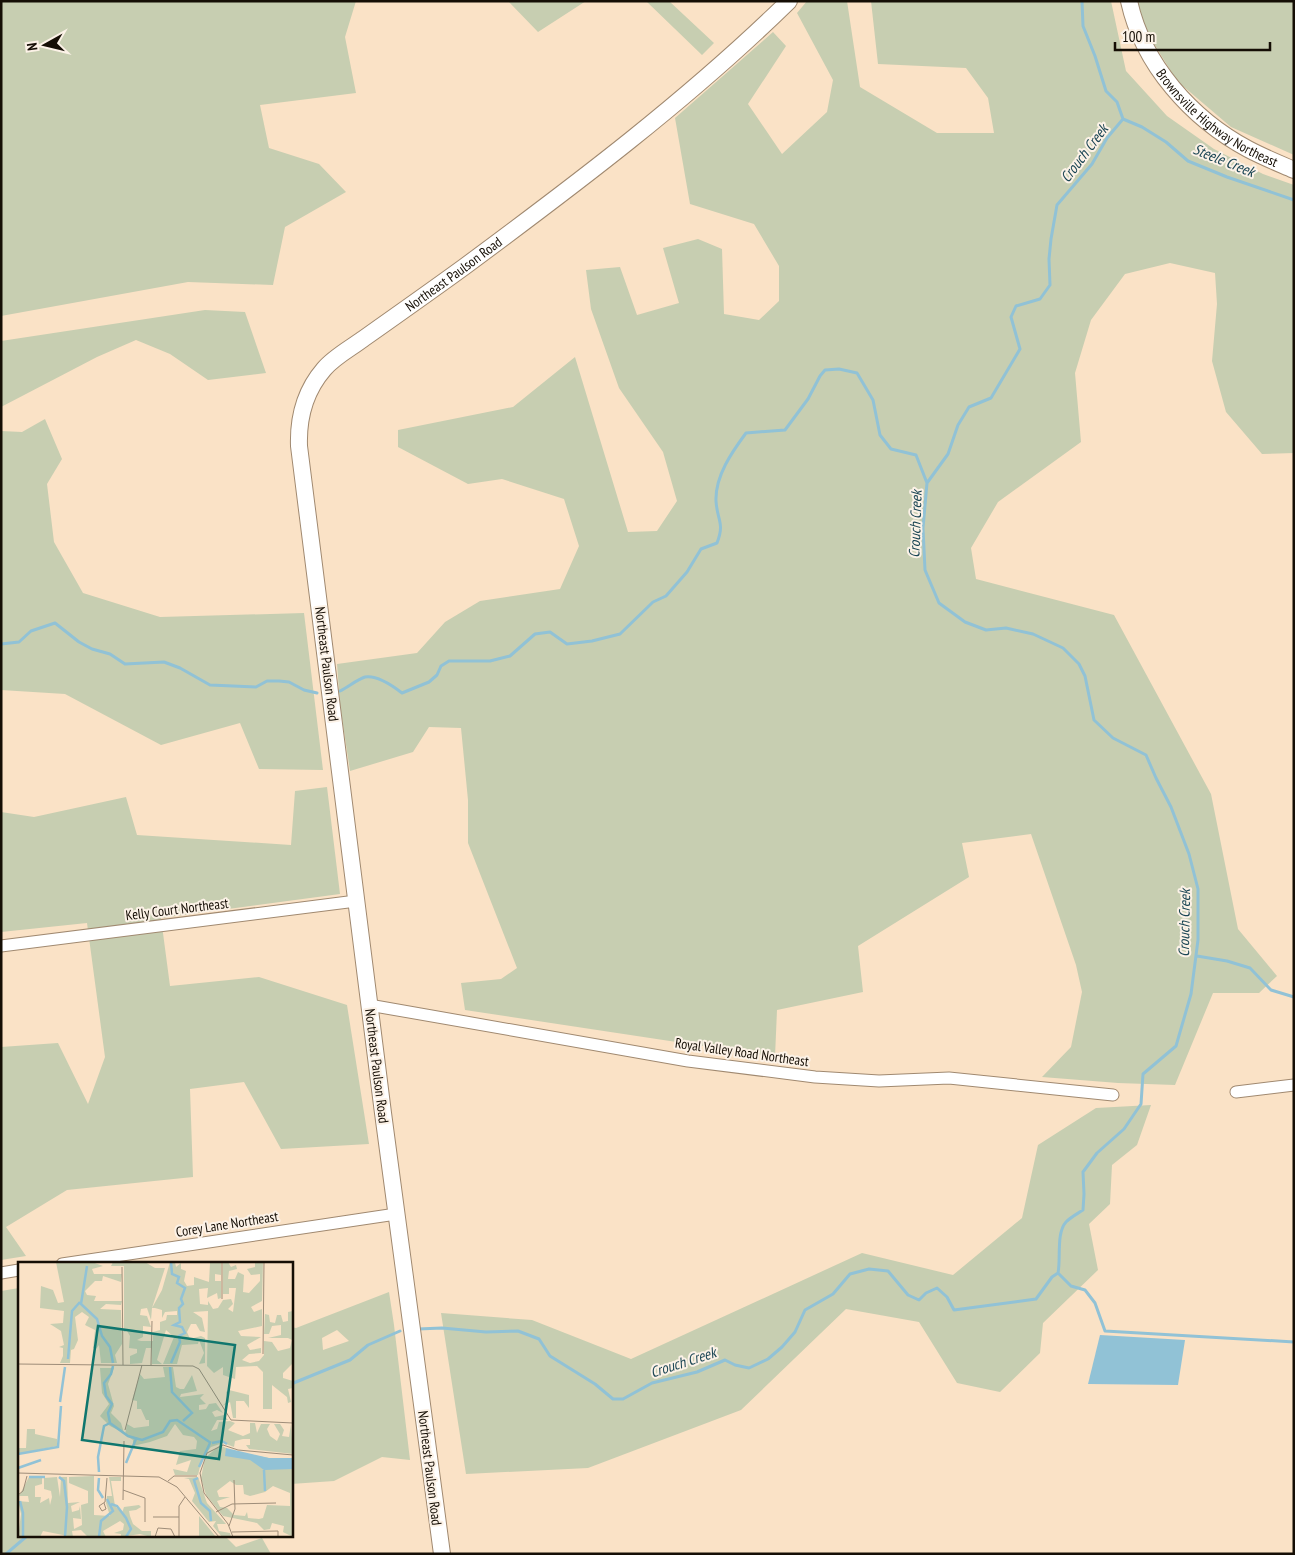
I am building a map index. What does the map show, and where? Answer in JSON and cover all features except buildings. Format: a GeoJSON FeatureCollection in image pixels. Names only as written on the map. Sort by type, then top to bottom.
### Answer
{"type":"FeatureCollection","features":[{"type":"Feature","properties":{"kind":"street","name":"Northeast Paulson Road"},"geometry":{"type":"LineString","coordinates":[[442,1554],[369,1005],[299,446],[302,413],[308,393],[326,366],[518,227],[644,130],[743,45],[789,1]]}},
{"type":"Feature","properties":{"kind":"street","name":"Brownsville Highway Northeast"},"geometry":{"type":"LineString","coordinates":[[1129,1],[1137,29],[1149,55],[1180,96],[1202,117],[1227,136],[1252,151],[1294,170]]}},
{"type":"Feature","properties":{"kind":"street","name":"Kelly Court Northeast"},"geometry":{"type":"LineString","coordinates":[[1,946],[356,901]]}},
{"type":"Feature","properties":{"kind":"street","name":"Royal Valley Road Northeast"},"geometry":{"type":"LineString","coordinates":[[369,1005],[688,1061],[833,1079],[896,1081],[949,1078],[1114,1095]]}},
{"type":"Feature","properties":{"kind":"street"},"geometry":{"type":"LineString","coordinates":[[1236,1092],[1294,1085]]}},
{"type":"Feature","properties":{"kind":"street","name":"Corey Lane Northeast"},"geometry":{"type":"LineString","coordinates":[[75,1262],[396,1214]]}},
{"type":"Feature","properties":{"kind":"street"},"geometry":{"type":"LineString","coordinates":[[1,1273],[18,1270]]}},
{"type":"Feature","properties":{"kind":"green space"},"geometry":{"type":"Polygon","coordinates":[[[1,1],[356,1],[345,37],[356,93],[260,105],[269,148],[319,164],[346,192],[285,227],[273,285],[188,282],[1,316],[1,1]]]}},
{"type":"Feature","properties":{"kind":"green space"},"geometry":{"type":"Polygon","coordinates":[[[508,1],[586,1],[538,32],[508,1]]]}},
{"type":"Feature","properties":{"kind":"green space"},"geometry":{"type":"Polygon","coordinates":[[[646,1],[669,1],[714,43],[702,55],[646,1]]]}},
{"type":"Feature","properties":{"kind":"green space"},"geometry":{"type":"Polygon","coordinates":[[[807,1],[847,1],[860,87],[937,133],[994,133],[988,98],[966,68],[878,64],[871,1],[1111,1],[1126,71],[1167,116],[1214,149],[1263,174],[1294,185],[1294,453],[1262,454],[1226,412],[1212,361],[1217,304],[1215,273],[1170,263],[1125,274],[1091,320],[1075,373],[1081,442],[998,502],[971,548],[976,579],[1114,615],[1211,794],[1238,929],[1277,976],[1259,993],[1213,993],[1175,1085],[1042,1077],[1071,1047],[1082,992],[1076,965],[1031,834],[962,843],[969,877],[858,946],[863,992],[777,1010],[775,1057],[465,1010],[461,983],[501,979],[517,968],[468,843],[468,800],[461,728],[429,727],[413,752],[350,771],[340,705],[337,664],[417,653],[445,622],[480,601],[560,589],[579,546],[564,499],[502,479],[468,484],[398,447],[398,430],[513,407],[575,357],[628,532],[657,531],[677,501],[663,452],[619,388],[591,309],[586,270],[620,267],[637,315],[679,303],[663,248],[698,239],[722,249],[724,314],[759,320],[779,301],[779,266],[754,224],[690,204],[675,118],[773,32],[786,46],[748,104],[782,154],[827,112],[833,80],[797,13],[807,1]]]}},
{"type":"Feature","properties":{"kind":"green space"},"geometry":{"type":"Polygon","coordinates":[[[1136,1],[1294,1],[1294,155],[1231,127],[1177,81],[1138,18],[1136,1]]]}},
{"type":"Feature","properties":{"kind":"green space"},"geometry":{"type":"Polygon","coordinates":[[[205,310],[245,312],[266,373],[208,380],[170,354],[136,340],[97,357],[1,407],[1,341],[205,310]]]}},
{"type":"Feature","properties":{"kind":"green space"},"geometry":{"type":"Polygon","coordinates":[[[45,419],[62,459],[47,484],[54,542],[83,593],[160,617],[304,613],[323,770],[259,769],[240,723],[161,745],[65,694],[1,690],[1,431],[22,432],[45,419]]]}},
{"type":"Feature","properties":{"kind":"green space"},"geometry":{"type":"Polygon","coordinates":[[[327,787],[340,894],[161,918],[170,986],[259,977],[347,1005],[369,1144],[281,1149],[244,1082],[190,1089],[193,1177],[67,1190],[6,1227],[26,1256],[1,1260],[1,1047],[58,1043],[88,1104],[105,1057],[87,923],[1,932],[1,812],[34,817],[126,797],[137,835],[291,845],[295,791],[327,787]]]}},
{"type":"Feature","properties":{"kind":"green space"},"geometry":{"type":"Polygon","coordinates":[[[1151,1105],[1137,1145],[1112,1165],[1110,1204],[1089,1224],[1098,1270],[1043,1323],[1040,1353],[1000,1392],[957,1383],[919,1322],[846,1309],[741,1410],[588,1468],[466,1474],[441,1313],[532,1320],[631,1359],[862,1253],[953,1275],[1022,1218],[1038,1145],[1096,1108],[1151,1105]]]}},
{"type":"Feature","properties":{"kind":"green space"},"geometry":{"type":"Polygon","coordinates":[[[18,1288],[18,1538],[227,1538],[236,1547],[262,1538],[271,1554],[1,1554],[1,1291],[18,1288]]]}},
{"type":"Feature","properties":{"kind":"green space"},"geometry":{"type":"Polygon","coordinates":[[[389,1292],[410,1460],[382,1457],[334,1481],[292,1484],[292,1327],[296,1328],[389,1292]],[[337,1330],[322,1338],[323,1350],[349,1341],[337,1330]]]}},
{"type":"Feature","properties":{"kind":"water"},"geometry":{"type":"Polygon","coordinates":[[[1100,1335],[1185,1340],[1178,1385],[1088,1384],[1100,1335]]]}},
{"type":"Feature","properties":{"kind":"waterway","name":"Crouch Creek"},"geometry":{"type":"LineString","coordinates":[[1082,1],[1083,26],[1106,91],[1117,102],[1123,119]]}},
{"type":"Feature","properties":{"kind":"waterway","name":"Steele Creek"},"geometry":{"type":"LineString","coordinates":[[1123,119],[1142,127],[1166,142],[1188,161],[1227,177],[1294,200]]}},
{"type":"Feature","properties":{"kind":"waterway","name":"Crouch Creek"},"geometry":{"type":"LineString","coordinates":[[418,1329],[442,1328],[486,1332],[518,1331],[539,1339],[550,1356],[595,1384],[613,1399],[623,1399],[652,1383],[697,1372],[725,1360],[735,1365],[749,1368],[768,1359],[795,1332],[805,1310],[833,1294],[850,1274],[869,1269],[888,1271],[908,1295],[919,1300],[926,1293],[937,1288],[947,1297],[954,1310],[1036,1299],[1052,1277],[1058,1273],[1060,1239],[1063,1227],[1068,1220],[1083,1210],[1083,1172],[1097,1153],[1124,1129],[1141,1104],[1143,1074],[1176,1046],[1191,994],[1198,940],[1198,889],[1189,854],[1171,807],[1146,755],[1113,738],[1094,720],[1085,676],[1079,664],[1063,648],[1033,634],[1006,628],[986,630],[965,622],[939,603],[925,570],[923,528],[927,483],[948,454],[958,425],[969,407],[991,398],[1020,349],[1011,317],[1016,306],[1040,299],[1050,285],[1049,259],[1057,205],[1092,164],[1107,138],[1123,119]]}},
{"type":"Feature","properties":{"kind":"waterway"},"geometry":{"type":"LineString","coordinates":[[340,691],[362,678],[370,677],[385,682],[402,693],[429,682],[437,675],[441,666],[449,661],[490,661],[510,656],[535,634],[550,632],[567,644],[592,641],[620,634],[653,602],[666,596],[687,572],[701,549],[717,543],[720,531],[716,501],[718,483],[730,456],[746,433],[785,430],[808,399],[825,370],[839,369],[857,373],[873,400],[880,435],[891,449],[916,455],[927,483]]}},
{"type":"Feature","properties":{"kind":"waterway"},"geometry":{"type":"LineString","coordinates":[[1,644],[19,642],[31,631],[55,623],[79,642],[92,649],[110,654],[125,664],[164,662],[180,668],[210,685],[256,687],[267,681],[279,681],[289,682],[304,690],[317,693]]}},
{"type":"Feature","properties":{"kind":"waterway"},"geometry":{"type":"LineString","coordinates":[[1197,956],[1227,961],[1250,968],[1271,990],[1294,997]]}},
{"type":"Feature","properties":{"kind":"waterway"},"geometry":{"type":"LineString","coordinates":[[1058,1273],[1071,1286],[1085,1290],[1095,1303],[1105,1331],[1294,1342]]}},
{"type":"Feature","properties":{"kind":"waterway","name":"Crouch Creek"},"geometry":{"type":"LineString","coordinates":[[292,1384],[350,1360],[368,1345],[400,1331]]}},
{"type":"Feature","properties":{"kind":"waterway","name":"Crouch Creek"},"geometry":{"type":"LineString","coordinates":[[6,1554],[25,1538]]}}]}
